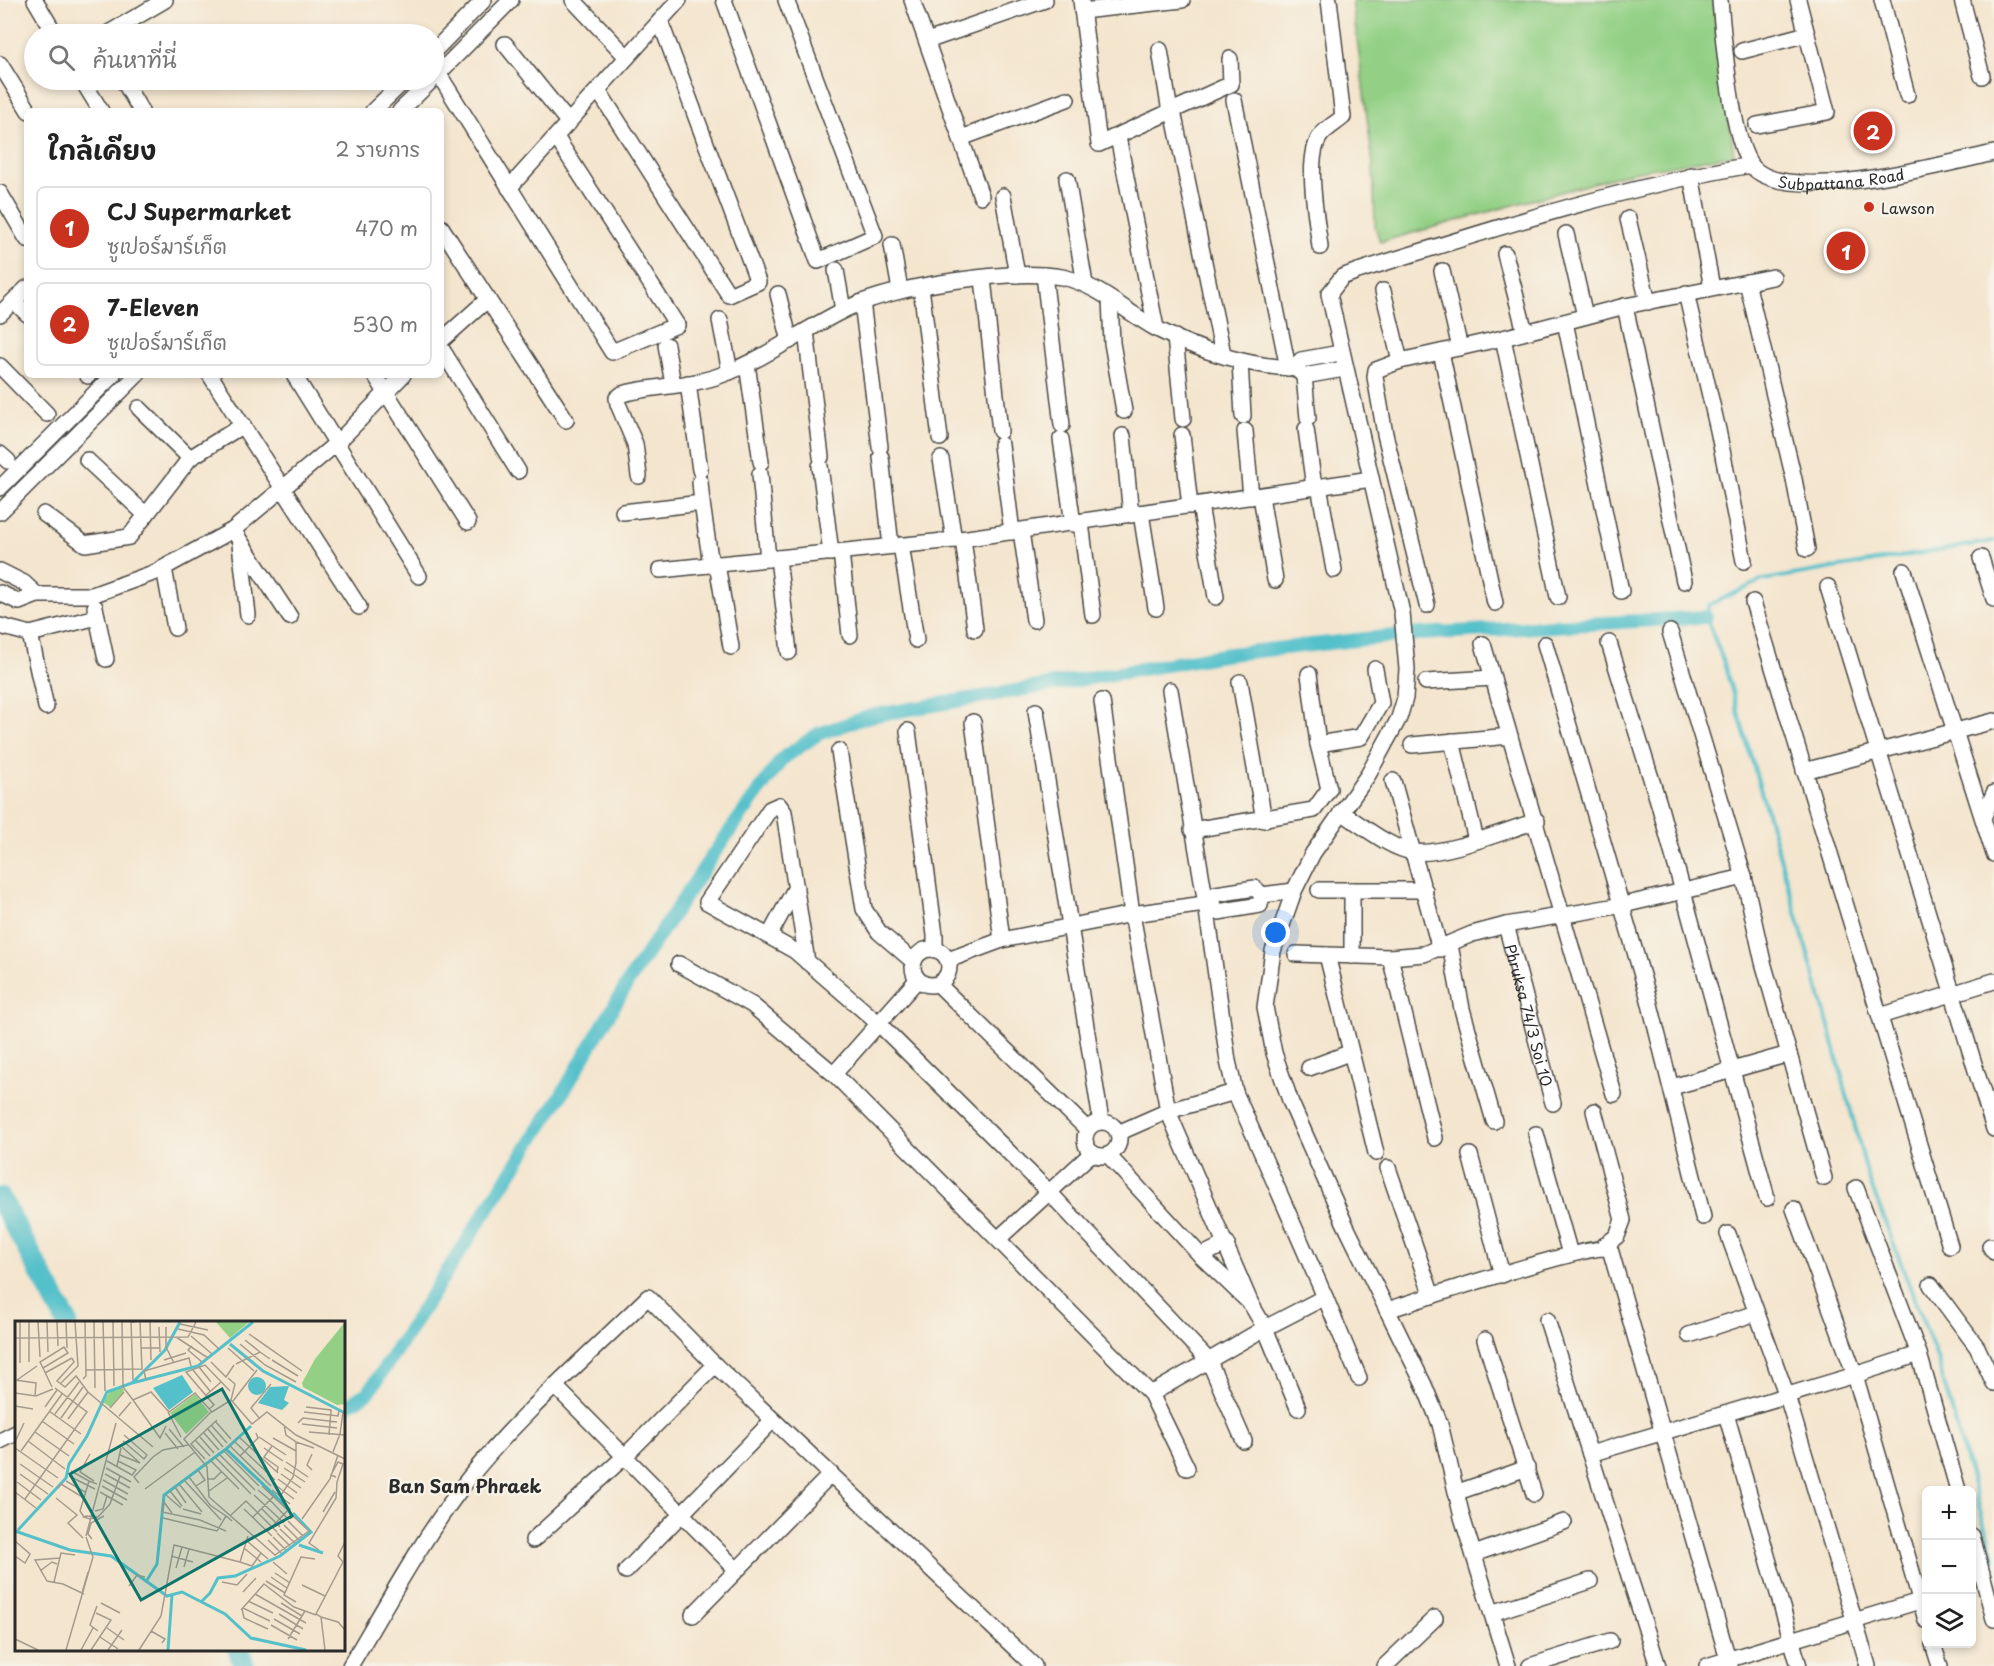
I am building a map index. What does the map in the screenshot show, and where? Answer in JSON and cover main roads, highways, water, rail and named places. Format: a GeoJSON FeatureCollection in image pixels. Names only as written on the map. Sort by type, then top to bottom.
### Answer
{"type":"FeatureCollection","features":[{"type":"Feature","properties":{"kind":"waterway"},"geometry":{"type":"LineString","coordinates":[[1994,541],[1763,580],[1709,605],[1706,617],[1723,660],[1830,1030],[1868,1177],[1937,1358],[1994,1559]]}},
{"type":"Feature","properties":{"kind":"waterway"},"geometry":{"type":"LineString","coordinates":[[345,1406],[369,1392],[565,1089],[630,979],[714,853],[782,759],[818,734],[870,716],[1229,654],[1403,635],[1706,617]]}},
{"type":"Feature","properties":{"kind":"waterway"},"geometry":{"type":"LineString","coordinates":[[0,1198],[66,1321]]}},
{"type":"Feature","properties":{"kind":"waterway"},"geometry":{"type":"LineString","coordinates":[[239,1651],[244,1666]]}},
{"type":"Feature","properties":{"kind":"place","name":"7-Eleven"},"geometry":{"type":"Point","coordinates":[1873,131]}},
{"type":"Feature","properties":{"kind":"place","name":"Lawson"},"geometry":{"type":"Point","coordinates":[1869,207]}},
{"type":"Feature","properties":{"kind":"place","name":"CJ Supermarket"},"geometry":{"type":"Point","coordinates":[1846,251]}},
{"type":"Feature","properties":{"kind":"district","name":"Ban Sam Phraek"},"geometry":{"type":"Point","coordinates":[465,1485]}}]}
